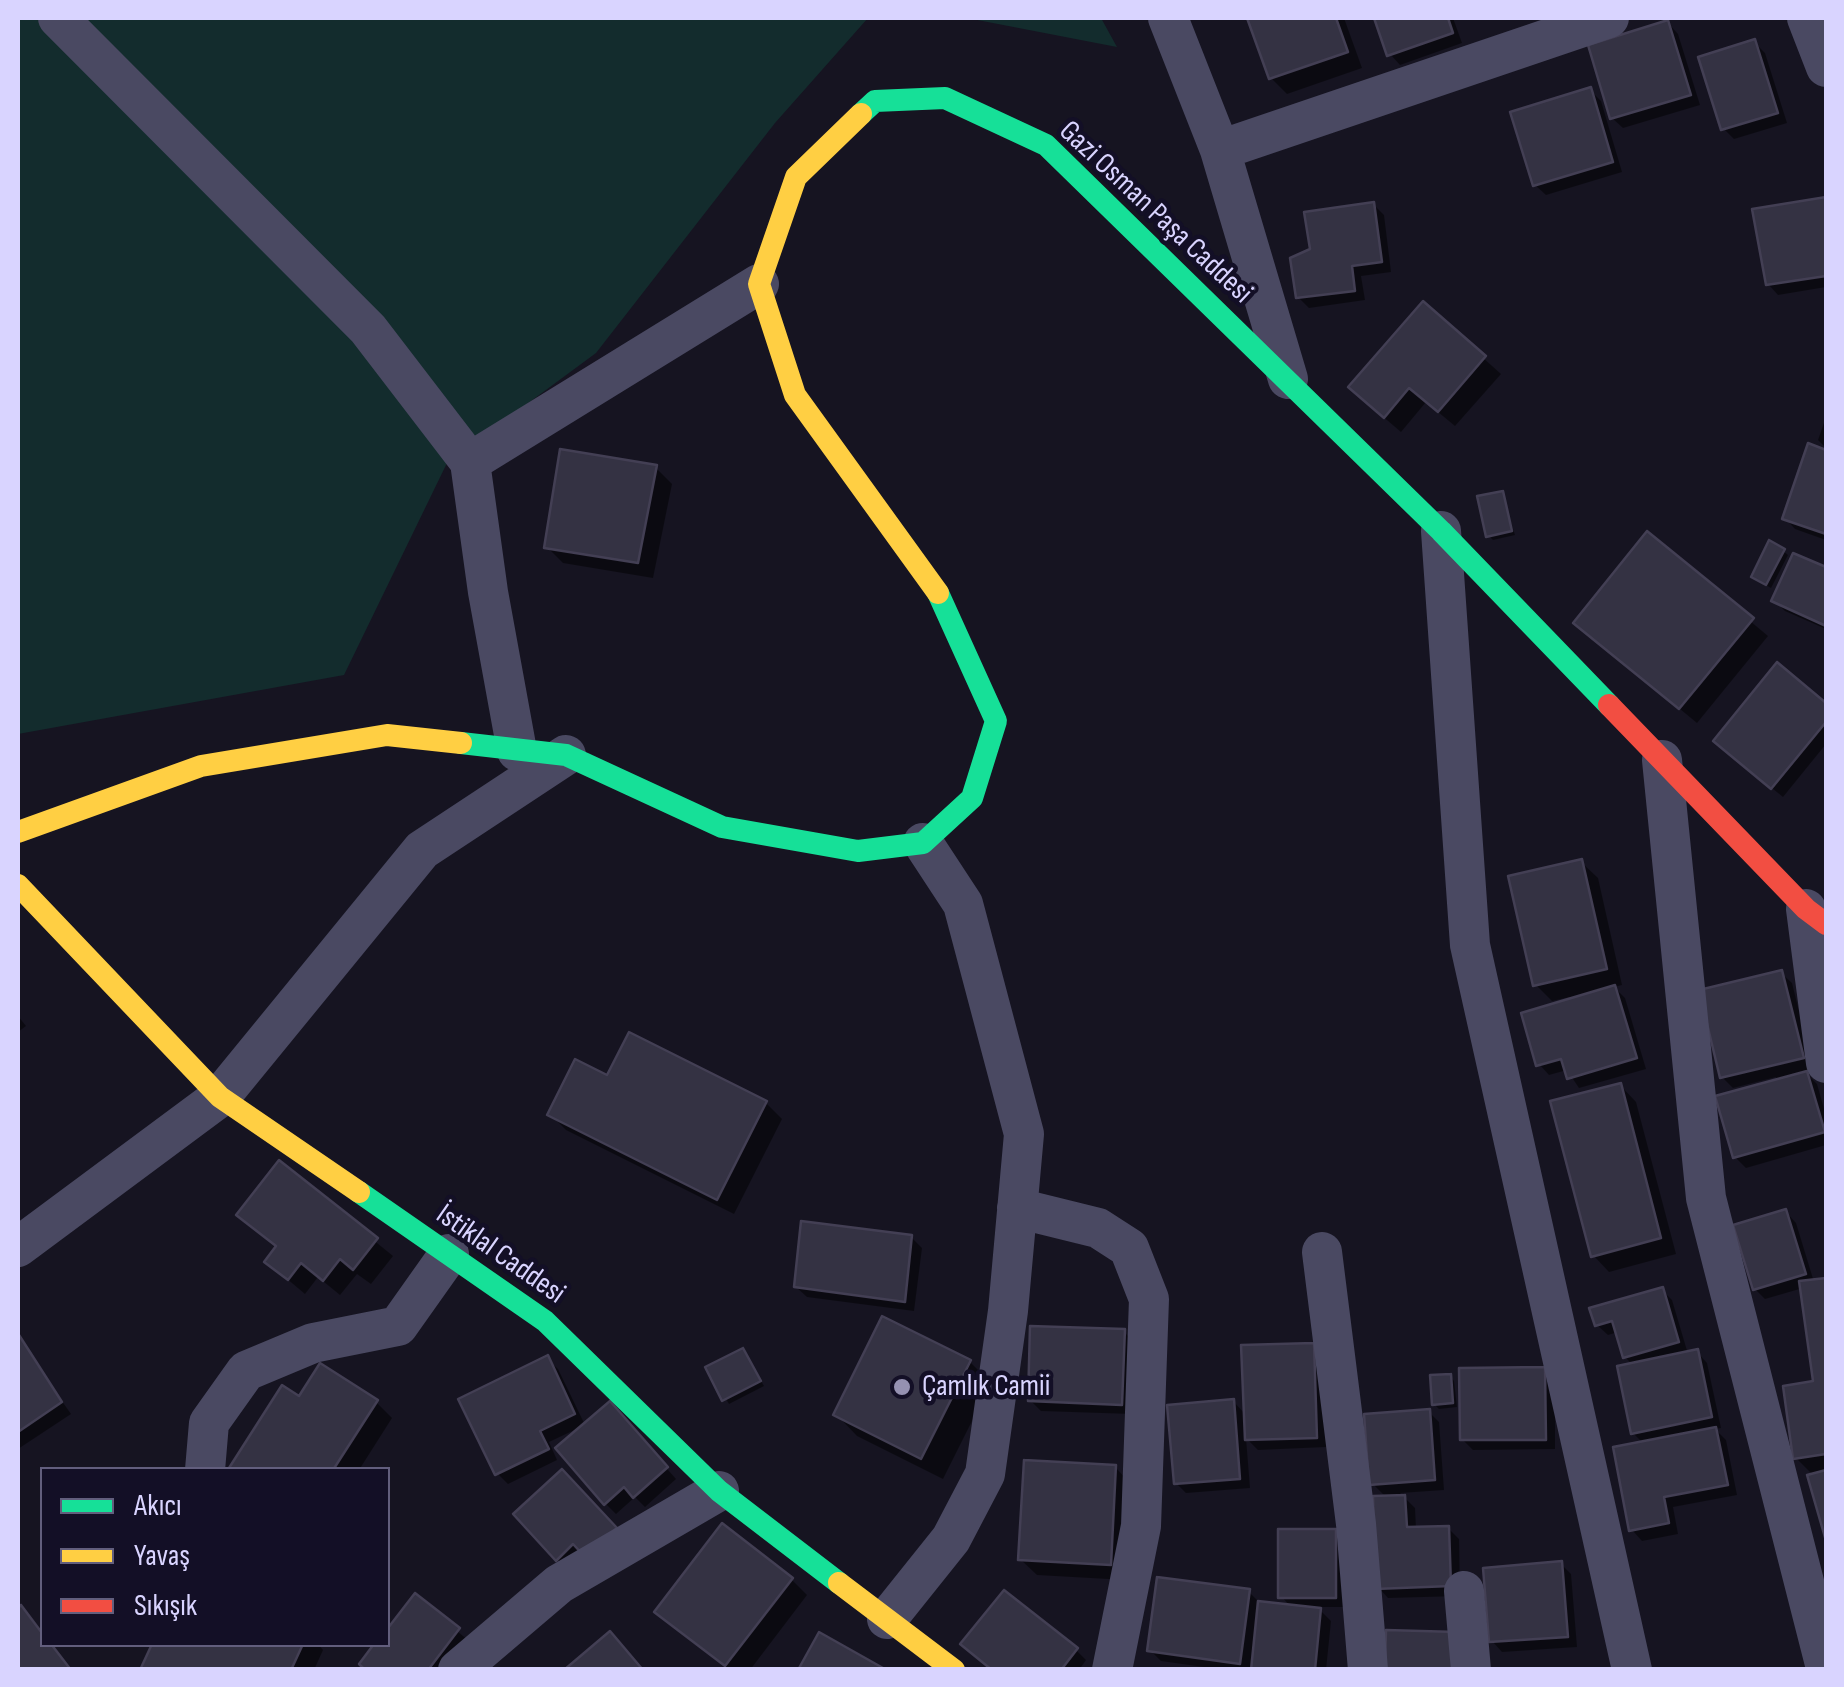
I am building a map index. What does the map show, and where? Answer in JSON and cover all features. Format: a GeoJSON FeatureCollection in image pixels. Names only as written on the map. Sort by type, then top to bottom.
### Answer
{"type":"FeatureCollection","features":[{"type":"Feature","properties":{"kind":"street"},"geometry":{"type":"LineString","coordinates":[[58,18],[368,329],[470,462],[488,592],[518,751]]}},
{"type":"Feature","properties":{"kind":"street"},"geometry":{"type":"LineString","coordinates":[[1168,18],[1220,150],[1290,383]]}},
{"type":"Feature","properties":{"kind":"street"},"geometry":{"type":"LineString","coordinates":[[1220,150],[1610,18]]}},
{"type":"Feature","properties":{"kind":"street"},"geometry":{"type":"LineString","coordinates":[[1808,18],[1826,67]]}},
{"type":"Feature","properties":{"kind":"street","name":"Gazi Osman Paşa Caddesi"},"geometry":{"type":"LineString","coordinates":[[759,284],[796,177],[876,101],[944,98],[1046,145],[1442,531],[1816,916]]}},
{"type":"Feature","properties":{"kind":"street"},"geometry":{"type":"LineString","coordinates":[[18,832],[201,766],[386,735],[566,755],[722,827],[858,851],[922,843],[972,798],[996,721],[934,581],[795,395],[759,284],[470,462]]}},
{"type":"Feature","properties":{"kind":"street"},"geometry":{"type":"LineString","coordinates":[[1442,531],[1470,945],[1632,1670]]}},
{"type":"Feature","properties":{"kind":"street"},"geometry":{"type":"LineString","coordinates":[[18,1247],[220,1097],[422,850],[566,755]]}},
{"type":"Feature","properties":{"kind":"street"},"geometry":{"type":"LineString","coordinates":[[1662,760],[1706,1198],[1826,1668]]}},
{"type":"Feature","properties":{"kind":"street"},"geometry":{"type":"LineString","coordinates":[[887,1619],[950,1539],[985,1474],[1024,1134],[963,904],[922,843]]}},
{"type":"Feature","properties":{"kind":"street","name":"İstiklal Caddesi"},"geometry":{"type":"LineString","coordinates":[[18,886],[220,1097],[545,1320],[719,1491],[954,1670]]}},
{"type":"Feature","properties":{"kind":"street"},"geometry":{"type":"LineString","coordinates":[[1816,916],[1826,1062]]}},
{"type":"Feature","properties":{"kind":"street"},"geometry":{"type":"LineString","coordinates":[[1017,1208],[1098,1228],[1129,1248],[1150,1299],[1141,1526],[1112,1670]]}},
{"type":"Feature","properties":{"kind":"street"},"geometry":{"type":"LineString","coordinates":[[1322,1252],[1356,1524],[1368,1670]]}},
{"type":"Feature","properties":{"kind":"street"},"geometry":{"type":"LineString","coordinates":[[205,1467],[209,1423],[246,1370],[313,1343],[398,1326],[449,1254]]}},
{"type":"Feature","properties":{"kind":"street"},"geometry":{"type":"LineString","coordinates":[[458,1670],[560,1584],[719,1491]]}},
{"type":"Feature","properties":{"kind":"street"},"geometry":{"type":"LineString","coordinates":[[1464,1591],[1471,1670]]}},
{"type":"Feature","properties":{"kind":"green space"},"geometry":{"type":"Polygon","coordinates":[[[18,18],[868,18],[775,123],[596,353],[447,463],[344,675],[18,734],[18,18]]]}},
{"type":"Feature","properties":{"kind":"green space"},"geometry":{"type":"Polygon","coordinates":[[[967,18],[1101,18],[1117,47],[967,18]]]}},
{"type":"Feature","properties":{"kind":"building"},"geometry":{"type":"Polygon","coordinates":[[[1247,18],[1336,18],[1348,52],[1269,79],[1247,18]]]}},
{"type":"Feature","properties":{"kind":"building"},"geometry":{"type":"Polygon","coordinates":[[[1374,18],[1448,18],[1453,33],[1387,56],[1374,18]]]}},
{"type":"Feature","properties":{"kind":"building"},"geometry":{"type":"Polygon","coordinates":[[[1668,20],[1691,95],[1610,119],[1588,45],[1668,20]]]}},
{"type":"Feature","properties":{"kind":"building"},"geometry":{"type":"Polygon","coordinates":[[[1755,39],[1778,113],[1721,130],[1698,57],[1755,39]]]}},
{"type":"Feature","properties":{"kind":"building"},"geometry":{"type":"Polygon","coordinates":[[[1591,87],[1613,162],[1533,186],[1510,112],[1591,87]]]}},
{"type":"Feature","properties":{"kind":"building"},"geometry":{"type":"Polygon","coordinates":[[[1826,197],[1826,276],[1766,285],[1752,209],[1826,197]]]}},
{"type":"Feature","properties":{"kind":"building"},"geometry":{"type":"Polygon","coordinates":[[[1374,202],[1382,262],[1352,266],[1355,291],[1296,298],[1290,258],[1310,249],[1304,212],[1374,202]]]}},
{"type":"Feature","properties":{"kind":"building"},"geometry":{"type":"Polygon","coordinates":[[[1423,301],[1486,356],[1438,412],[1409,388],[1384,418],[1348,387],[1423,301]]]}},
{"type":"Feature","properties":{"kind":"building"},"geometry":{"type":"Polygon","coordinates":[[[1808,443],[1826,450],[1826,534],[1782,519],[1808,443]]]}},
{"type":"Feature","properties":{"kind":"building"},"geometry":{"type":"Polygon","coordinates":[[[560,449],[657,465],[638,563],[544,548],[560,449]]]}},
{"type":"Feature","properties":{"kind":"building"},"geometry":{"type":"Polygon","coordinates":[[[1503,491],[1512,531],[1486,537],[1477,496],[1503,491]]]}},
{"type":"Feature","properties":{"kind":"building"},"geometry":{"type":"Polygon","coordinates":[[[1647,531],[1754,618],[1679,709],[1573,623],[1647,531]]]}},
{"type":"Feature","properties":{"kind":"building"},"geometry":{"type":"Polygon","coordinates":[[[1769,540],[1785,549],[1766,585],[1751,577],[1769,540]]]}},
{"type":"Feature","properties":{"kind":"building"},"geometry":{"type":"Polygon","coordinates":[[[1793,553],[1826,567],[1826,626],[1771,601],[1793,553]]]}},
{"type":"Feature","properties":{"kind":"building"},"geometry":{"type":"Polygon","coordinates":[[[1777,662],[1826,703],[1826,722],[1771,789],[1713,741],[1777,662]]]}},
{"type":"Feature","properties":{"kind":"building"},"geometry":{"type":"Polygon","coordinates":[[[1582,859],[1607,969],[1533,986],[1508,876],[1582,859]]]}},
{"type":"Feature","properties":{"kind":"building"},"geometry":{"type":"Polygon","coordinates":[[[1782,970],[1804,1058],[1720,1078],[1699,990],[1782,970]]]}},
{"type":"Feature","properties":{"kind":"building"},"geometry":{"type":"Polygon","coordinates":[[[1615,985],[1637,1058],[1567,1079],[1561,1059],[1536,1066],[1521,1013],[1615,985]]]}},
{"type":"Feature","properties":{"kind":"building"},"geometry":{"type":"Polygon","coordinates":[[[629,1032],[767,1101],[717,1200],[547,1115],[575,1059],[607,1075],[629,1032]]]}},
{"type":"Feature","properties":{"kind":"building"},"geometry":{"type":"Polygon","coordinates":[[[1807,1071],[1825,1132],[1733,1158],[1715,1096],[1807,1071]]]}},
{"type":"Feature","properties":{"kind":"building"},"geometry":{"type":"Polygon","coordinates":[[[1621,1083],[1661,1238],[1591,1257],[1550,1101],[1621,1083]]]}},
{"type":"Feature","properties":{"kind":"building"},"geometry":{"type":"Polygon","coordinates":[[[279,1160],[378,1238],[353,1270],[340,1259],[323,1281],[301,1263],[288,1280],[264,1262],[276,1246],[236,1215],[279,1160]]]}},
{"type":"Feature","properties":{"kind":"building"},"geometry":{"type":"Polygon","coordinates":[[[1786,1209],[1806,1274],[1753,1290],[1733,1225],[1786,1209]]]}},
{"type":"Feature","properties":{"kind":"building"},"geometry":{"type":"Polygon","coordinates":[[[801,1221],[912,1235],[905,1302],[794,1287],[801,1221]]]}},
{"type":"Feature","properties":{"kind":"building"},"geometry":{"type":"Polygon","coordinates":[[[1826,1278],[1826,1454],[1793,1459],[1783,1386],[1813,1381],[1799,1281],[1826,1278]]]}},
{"type":"Feature","properties":{"kind":"building"},"geometry":{"type":"Polygon","coordinates":[[[1663,1287],[1679,1342],[1623,1358],[1612,1321],[1595,1326],[1589,1308],[1663,1287]]]}},
{"type":"Feature","properties":{"kind":"building","name":"Çamlık Camii"},"geometry":{"type":"Polygon","coordinates":[[[882,1316],[971,1360],[921,1459],[833,1415],[882,1316]]]}},
{"type":"Feature","properties":{"kind":"building"},"geometry":{"type":"Polygon","coordinates":[[[1030,1326],[1125,1329],[1122,1405],[1028,1401],[1030,1326]]]}},
{"type":"Feature","properties":{"kind":"building"},"geometry":{"type":"Polygon","coordinates":[[[18,1336],[62,1402],[18,1432],[18,1336]]]}},
{"type":"Feature","properties":{"kind":"building"},"geometry":{"type":"Polygon","coordinates":[[[1314,1343],[1317,1438],[1245,1440],[1241,1345],[1314,1343]]]}},
{"type":"Feature","properties":{"kind":"building"},"geometry":{"type":"Polygon","coordinates":[[[743,1348],[761,1381],[722,1401],[705,1367],[743,1348]]]}},
{"type":"Feature","properties":{"kind":"building"},"geometry":{"type":"Polygon","coordinates":[[[1698,1349],[1712,1417],[1631,1434],[1617,1366],[1698,1349]]]}},
{"type":"Feature","properties":{"kind":"building"},"geometry":{"type":"Polygon","coordinates":[[[548,1355],[575,1414],[540,1431],[549,1449],[495,1475],[458,1399],[548,1355]]]}},
{"type":"Feature","properties":{"kind":"building"},"geometry":{"type":"Polygon","coordinates":[[[320,1363],[378,1400],[335,1467],[230,1467],[282,1385],[299,1396],[320,1363]]]}},
{"type":"Feature","properties":{"kind":"building"},"geometry":{"type":"Polygon","coordinates":[[[1545,1367],[1546,1440],[1460,1440],[1459,1368],[1545,1367]]]}},
{"type":"Feature","properties":{"kind":"building"},"geometry":{"type":"Polygon","coordinates":[[[1451,1374],[1453,1403],[1432,1405],[1430,1375],[1451,1374]]]}},
{"type":"Feature","properties":{"kind":"building"},"geometry":{"type":"Polygon","coordinates":[[[1234,1399],[1240,1479],[1174,1484],[1167,1405],[1234,1399]]]}},
{"type":"Feature","properties":{"kind":"building"},"geometry":{"type":"Polygon","coordinates":[[[610,1401],[668,1467],[633,1498],[624,1487],[604,1505],[555,1448],[610,1401]]]}},
{"type":"Feature","properties":{"kind":"building"},"geometry":{"type":"Polygon","coordinates":[[[1430,1409],[1435,1480],[1369,1485],[1364,1414],[1430,1409]]]}},
{"type":"Feature","properties":{"kind":"building"},"geometry":{"type":"Polygon","coordinates":[[[1716,1427],[1728,1485],[1664,1497],[1669,1523],[1629,1531],[1613,1447],[1716,1427]]]}},
{"type":"Feature","properties":{"kind":"building"},"geometry":{"type":"Polygon","coordinates":[[[1024,1460],[1116,1465],[1111,1565],[1018,1560],[1024,1460]]]}},
{"type":"Feature","properties":{"kind":"building"},"geometry":{"type":"Polygon","coordinates":[[[562,1469],[617,1528],[585,1557],[573,1544],[556,1561],[513,1514],[562,1469]]]}},
{"type":"Feature","properties":{"kind":"building"},"geometry":{"type":"Polygon","coordinates":[[[1826,1470],[1826,1541],[1807,1475],[1826,1470]]]}},
{"type":"Feature","properties":{"kind":"building"},"geometry":{"type":"Polygon","coordinates":[[[1405,1495],[1407,1527],[1449,1526],[1451,1586],[1375,1589],[1373,1496],[1405,1495]]]}},
{"type":"Feature","properties":{"kind":"building"},"geometry":{"type":"Polygon","coordinates":[[[722,1523],[793,1578],[725,1666],[654,1612],[722,1523]]]}},
{"type":"Feature","properties":{"kind":"building"},"geometry":{"type":"Polygon","coordinates":[[[1278,1529],[1336,1529],[1336,1598],[1278,1598],[1278,1529]]]}},
{"type":"Feature","properties":{"kind":"building"},"geometry":{"type":"Polygon","coordinates":[[[1562,1561],[1568,1637],[1489,1642],[1483,1568],[1562,1561]]]}},
{"type":"Feature","properties":{"kind":"building"},"geometry":{"type":"Polygon","coordinates":[[[1157,1577],[1250,1589],[1240,1664],[1147,1651],[1157,1577]]]}},
{"type":"Feature","properties":{"kind":"building"},"geometry":{"type":"Polygon","coordinates":[[[1004,1590],[1078,1648],[1061,1670],[992,1670],[960,1644],[1004,1590]]]}},
{"type":"Feature","properties":{"kind":"building"},"geometry":{"type":"Polygon","coordinates":[[[415,1593],[460,1628],[428,1670],[365,1670],[359,1664],[372,1647],[390,1647],[390,1625],[415,1593]]]}},
{"type":"Feature","properties":{"kind":"building"},"geometry":{"type":"Polygon","coordinates":[[[1258,1601],[1321,1608],[1315,1670],[1251,1670],[1258,1601]]]}},
{"type":"Feature","properties":{"kind":"building"},"geometry":{"type":"Polygon","coordinates":[[[21,1605],[40,1630],[40,1647],[53,1647],[71,1670],[18,1670],[21,1605]]]}},
{"type":"Feature","properties":{"kind":"building"},"geometry":{"type":"Polygon","coordinates":[[[1386,1630],[1457,1632],[1456,1670],[1385,1670],[1386,1630]]]}},
{"type":"Feature","properties":{"kind":"building"},"geometry":{"type":"Polygon","coordinates":[[[610,1631],[643,1670],[564,1670],[610,1631]]]}},
{"type":"Feature","properties":{"kind":"building"},"geometry":{"type":"Polygon","coordinates":[[[819,1632],[883,1668],[882,1670],[798,1670],[819,1632]]]}},
{"type":"Feature","properties":{"kind":"building"},"geometry":{"type":"Polygon","coordinates":[[[151,1647],[302,1647],[291,1670],[140,1670],[151,1647]]]}},
{"type":"Feature","properties":{"kind":"traffic: fast"},"geometry":{"type":"LineString","coordinates":[[861,114],[875,101],[945,98],[1046,145],[1441,531],[1609,705]]}},
{"type":"Feature","properties":{"kind":"traffic: fast"},"geometry":{"type":"LineString","coordinates":[[461,743],[566,755],[722,827],[858,851],[923,843],[972,798],[996,721],[938,593]]}},
{"type":"Feature","properties":{"kind":"traffic: fast"},"geometry":{"type":"LineString","coordinates":[[359,1192],[545,1321],[719,1491],[839,1583]]}},
{"type":"Feature","properties":{"kind":"traffic: slow"},"geometry":{"type":"LineString","coordinates":[[861,114],[796,177],[759,284],[795,395],[938,593]]}},
{"type":"Feature","properties":{"kind":"traffic: slow"},"geometry":{"type":"LineString","coordinates":[[18,832],[201,766],[387,735],[461,743]]}},
{"type":"Feature","properties":{"kind":"traffic: slow"},"geometry":{"type":"LineString","coordinates":[[18,885],[220,1097],[359,1192]]}},
{"type":"Feature","properties":{"kind":"traffic: slow"},"geometry":{"type":"LineString","coordinates":[[839,1583],[954,1670]]}},
{"type":"Feature","properties":{"kind":"traffic: jam"},"geometry":{"type":"LineString","coordinates":[[1609,705],[1806,909],[1826,924]]}},
{"type":"Feature","properties":{"kind":"place","name":"Çamlık Camii"},"geometry":{"type":"Point","coordinates":[902,1387]}}]}
